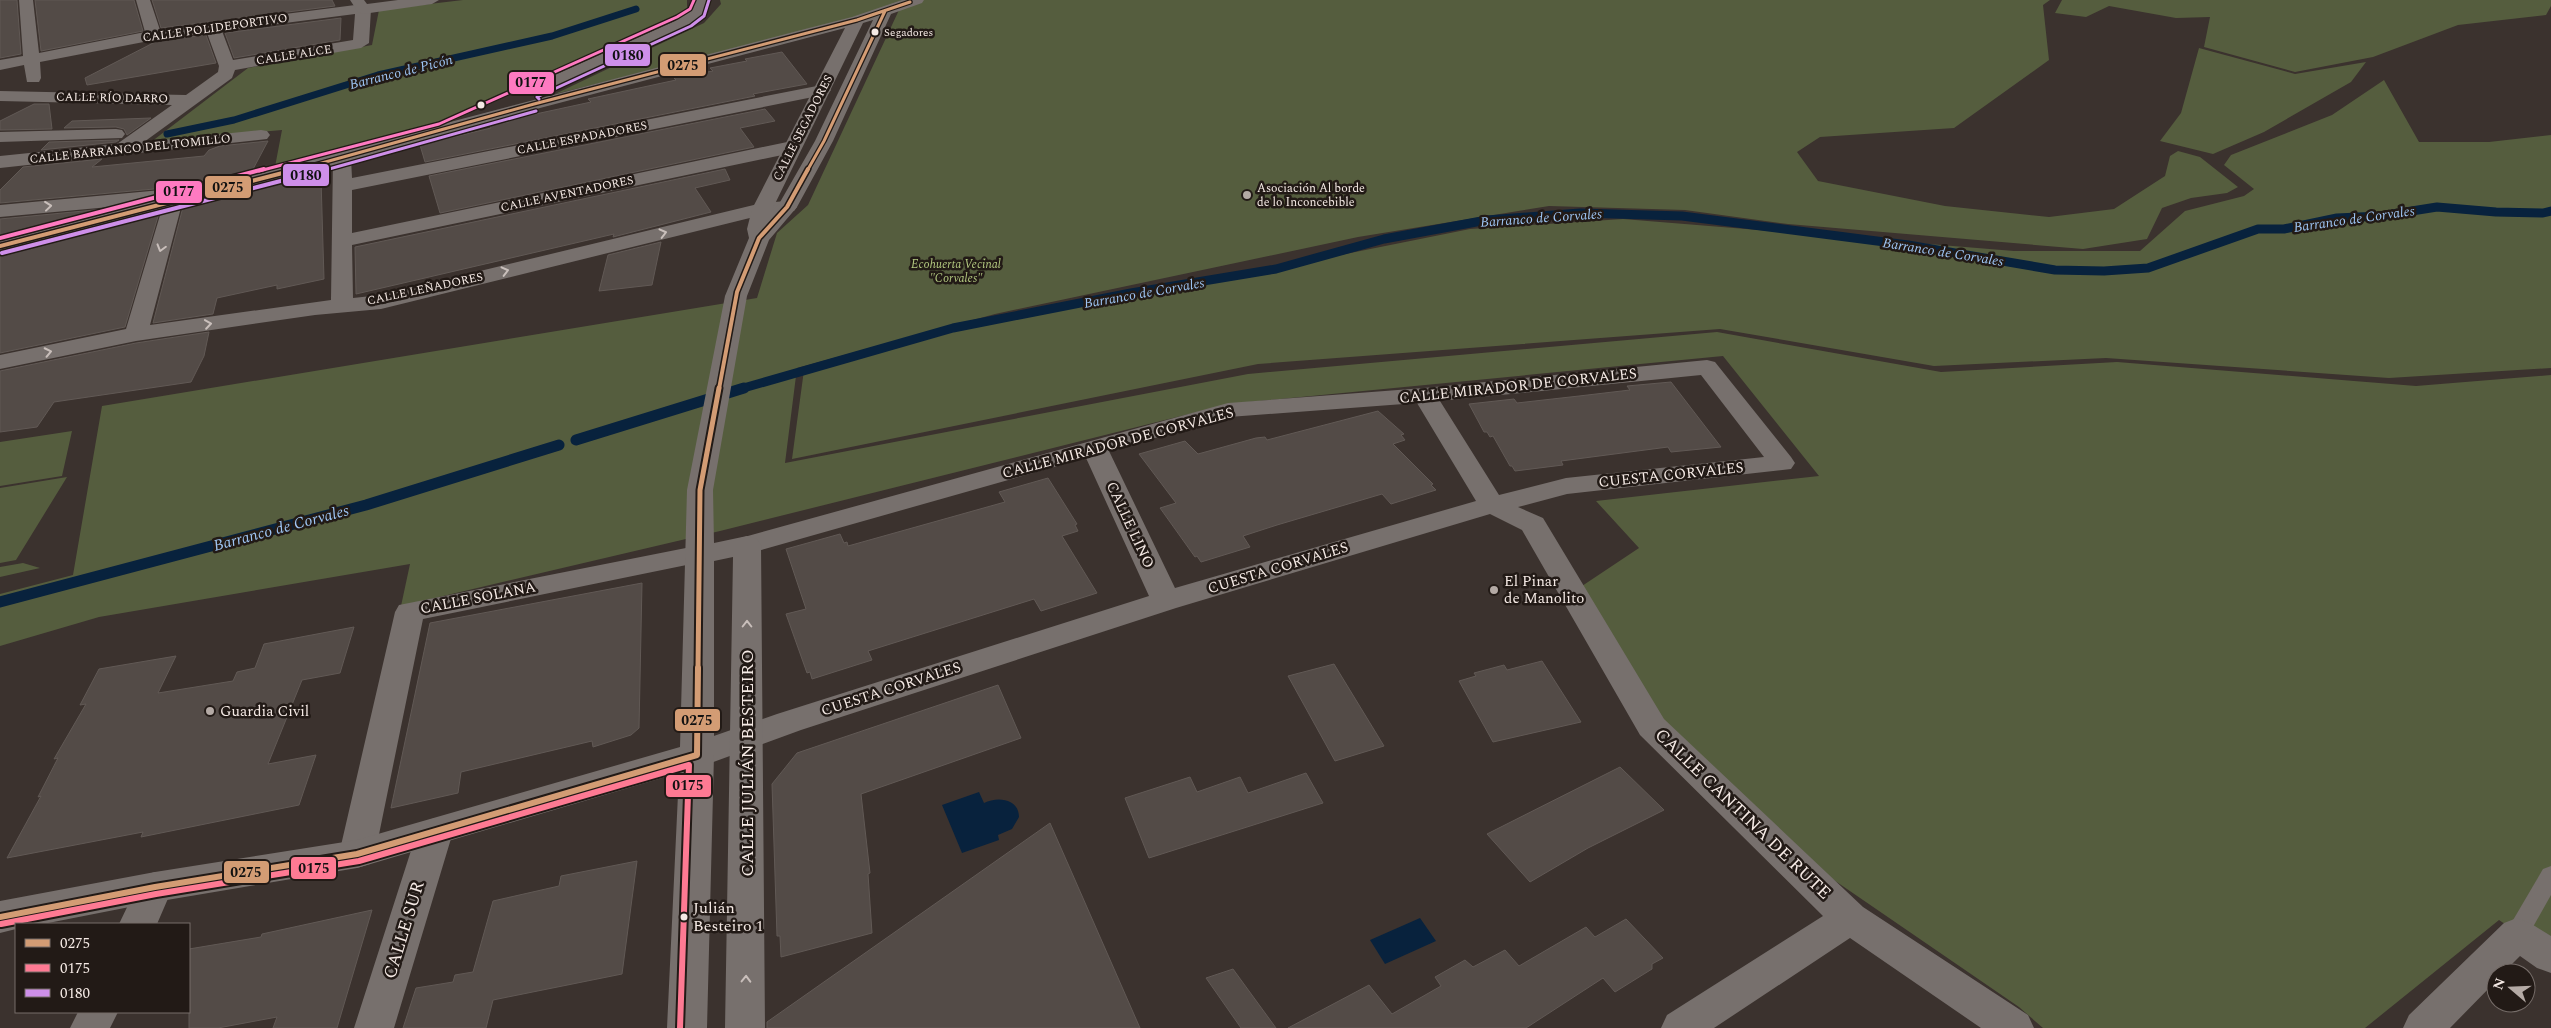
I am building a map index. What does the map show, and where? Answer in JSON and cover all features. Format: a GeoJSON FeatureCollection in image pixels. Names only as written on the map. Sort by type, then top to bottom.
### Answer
{"type":"FeatureCollection","features":[{"type":"Feature","properties":{"kind":"street"},"geometry":{"type":"LineString","coordinates":[[26,0],[29,60],[35,90],[33,97]]}},
{"type":"Feature","properties":{"kind":"street"},"geometry":{"type":"LineString","coordinates":[[143,0],[154,35]]}},
{"type":"Feature","properties":{"kind":"street","name":"CALLE POLIDEPORTIVO"},"geometry":{"type":"LineString","coordinates":[[0,67],[154,35],[360,5],[432,0]]}},
{"type":"Feature","properties":{"kind":"street"},"geometry":{"type":"LineString","coordinates":[[532,98],[680,24],[701,9],[702,0]]}},
{"type":"Feature","properties":{"kind":"street"},"geometry":{"type":"LineString","coordinates":[[0,211],[105,209],[174,201],[441,131],[532,98],[857,20],[917,0]]}},
{"type":"Feature","properties":{"kind":"street","name":"CALLE ALCE"},"geometry":{"type":"LineString","coordinates":[[227,66],[361,44],[360,5]]}},
{"type":"Feature","properties":{"kind":"street","name":"CALLE SEGADORES"},"geometry":{"type":"LineString","coordinates":[[696,755],[701,554],[700,490],[736,296],[759,238],[787,207],[824,141],[885,11]]}},
{"type":"Feature","properties":{"kind":"street","name":"CALLE SEGADORES"},"geometry":{"type":"LineString","coordinates":[[759,238],[757,228],[762,209],[857,20]]}},
{"type":"Feature","properties":{"kind":"street"},"geometry":{"type":"LineString","coordinates":[[121,150],[226,74],[227,66],[213,27]]}},
{"type":"Feature","properties":{"kind":"street"},"geometry":{"type":"LineString","coordinates":[[0,67],[15,66],[20,92],[3,100]]}},
{"type":"Feature","properties":{"kind":"street","name":"CALLE ESPADADORES"},"geometry":{"type":"LineString","coordinates":[[342,186],[822,90]]}},
{"type":"Feature","properties":{"kind":"street","name":"CALLE RÍO DARRO"},"geometry":{"type":"LineString","coordinates":[[3,100],[33,97],[191,100]]}},
{"type":"Feature","properties":{"kind":"street","name":"CALLE BARRANCO DEL TOMILLO"},"geometry":{"type":"LineString","coordinates":[[0,137],[144,133]]}},
{"type":"Feature","properties":{"kind":"street","name":"CALLE BARRANCO DEL TOMILLO"},"geometry":{"type":"LineString","coordinates":[[0,162],[261,135]]}},
{"type":"Feature","properties":{"kind":"street","name":"CALLE AVENTADORES"},"geometry":{"type":"LineString","coordinates":[[342,241],[792,147]]}},
{"type":"Feature","properties":{"kind":"street"},"geometry":{"type":"LineString","coordinates":[[342,158],[342,306]]}},
{"type":"Feature","properties":{"kind":"street"},"geometry":{"type":"LineString","coordinates":[[0,246],[105,209],[214,191]]}},
{"type":"Feature","properties":{"kind":"street"},"geometry":{"type":"LineString","coordinates":[[136,334],[174,201]]}},
{"type":"Feature","properties":{"kind":"street","name":"CALLE LEÑADORES"},"geometry":{"type":"LineString","coordinates":[[0,362],[136,334],[381,302],[762,209],[787,207]]}},
{"type":"Feature","properties":{"kind":"street","name":"CALLE MIRADOR DE CORVALES"},"geometry":{"type":"LineString","coordinates":[[747,545],[1095,449],[1228,410],[1424,396],[1707,367],[1782,463]]}},
{"type":"Feature","properties":{"kind":"street"},"geometry":{"type":"LineString","coordinates":[[1424,396],[1492,505]]}},
{"type":"Feature","properties":{"kind":"street","name":"CALLE LINO"},"geometry":{"type":"LineString","coordinates":[[1095,449],[1166,601]]}},
{"type":"Feature","properties":{"kind":"street","name":"CUESTA CORVALES"},"geometry":{"type":"LineString","coordinates":[[3,921],[156,887],[357,854],[696,755],[1166,601],[1492,505],[1566,486],[1782,463]]}},
{"type":"Feature","properties":{"kind":"street","name":"CALLE CANTINA DE RUTE"},"geometry":{"type":"LineString","coordinates":[[1492,505],[1533,524],[1652,727],[1850,918],[2014,1028]]}},
{"type":"Feature","properties":{"kind":"street"},"geometry":{"type":"LineString","coordinates":[[701,554],[747,545]]}},
{"type":"Feature","properties":{"kind":"street","name":"CALLE JULIÁN BESTEIRO"},"geometry":{"type":"LineString","coordinates":[[745,1028],[748,737],[747,545]]}},
{"type":"Feature","properties":{"kind":"street","name":"CALLE SOLANA"},"geometry":{"type":"LineString","coordinates":[[357,854],[410,612],[701,554]]}},
{"type":"Feature","properties":{"kind":"street"},"geometry":{"type":"LineString","coordinates":[[686,1028],[696,755]]}},
{"type":"Feature","properties":{"kind":"street","name":"CALLE SUR"},"geometry":{"type":"LineString","coordinates":[[374,1028],[435,832]]}},
{"type":"Feature","properties":{"kind":"street"},"geometry":{"type":"LineString","coordinates":[[138,923],[156,887]]}},
{"type":"Feature","properties":{"kind":"street"},"geometry":{"type":"LineString","coordinates":[[1681,1028],[1850,918]]}},
{"type":"Feature","properties":{"kind":"street"},"geometry":{"type":"LineString","coordinates":[[2423,1028],[2517,934],[2551,956]]}},
{"type":"Feature","properties":{"kind":"street"},"geometry":{"type":"LineString","coordinates":[[90,1028],[98,1013]]}},
{"type":"Feature","properties":{"kind":"lane"},"geometry":{"type":"LineString","coordinates":[[2517,934],[2551,875]]}},
{"type":"Feature","properties":{"kind":"green space"},"geometry":{"type":"Polygon","coordinates":[[[463,0],[687,0],[687,9],[659,25],[444,125],[274,172],[282,130],[151,142],[248,68],[372,45],[379,10],[463,0]]]}},
{"type":"Feature","properties":{"kind":"green space","name":"Ecohuerta Vecinal \"Corvales\""},"geometry":{"type":"Polygon","coordinates":[[[720,0],[2050,0],[2043,5],[2049,60],[1954,128],[1820,137],[1797,152],[1818,181],[1945,206],[2049,217],[2114,209],[2165,176],[2170,156],[2178,151],[2200,157],[2238,187],[2227,193],[2191,198],[2162,208],[2147,239],[2083,249],[1788,224],[1685,210],[1549,206],[1358,237],[995,314],[797,368],[785,463],[1248,374],[1717,332],[1941,372],[2117,362],[2416,386],[2551,375],[2551,955],[2499,920],[2365,1028],[2043,1028],[2019,1007],[1828,876],[1660,717],[1582,586],[1639,548],[1596,501],[1819,476],[1723,356],[1229,404],[720,531],[401,606],[410,564],[99,617],[0,646],[0,594],[73,575],[102,406],[757,298],[777,233],[808,205],[899,10],[555,94],[704,23],[721,4],[720,0]]]}},
{"type":"Feature","properties":{"kind":"green space"},"geometry":{"type":"Polygon","coordinates":[[[2062,0],[2551,0],[2551,6],[2546,15],[2458,25],[2373,57],[2295,72],[2204,47],[2210,17],[2176,18],[2109,6],[2086,17],[2055,13],[2062,0]]]}},
{"type":"Feature","properties":{"kind":"green space"},"geometry":{"type":"Polygon","coordinates":[[[2199,48],[2295,74],[2366,62],[2351,82],[2264,132],[2213,154],[2160,141],[2181,113],[2199,48]]]}},
{"type":"Feature","properties":{"kind":"green space"},"geometry":{"type":"Polygon","coordinates":[[[2384,80],[2419,142],[2489,142],[2551,135],[2551,368],[2389,378],[2106,358],[1934,366],[1720,329],[1258,364],[792,459],[804,370],[952,329],[1151,293],[1470,229],[1623,219],[2014,251],[2140,251],[2185,211],[2244,196],[2254,189],[2224,165],[2231,155],[2332,115],[2384,80]]]}},
{"type":"Feature","properties":{"kind":"green space"},"geometry":{"type":"Polygon","coordinates":[[[72,431],[62,476],[0,486],[0,442],[72,431]]]}},
{"type":"Feature","properties":{"kind":"green space"},"geometry":{"type":"Polygon","coordinates":[[[67,477],[16,560],[0,563],[0,488],[67,477]]]}},
{"type":"Feature","properties":{"kind":"green space"},"geometry":{"type":"Polygon","coordinates":[[[23,563],[40,568],[0,577],[0,567],[23,563]]]}},
{"type":"Feature","properties":{"kind":"water"},"geometry":{"type":"Polygon","coordinates":[[[979,792],[984,803],[1001,800],[1012,803],[1016,806],[1019,817],[1012,829],[998,835],[999,840],[962,853],[942,805],[979,792]]]}},
{"type":"Feature","properties":{"kind":"water"},"geometry":{"type":"Polygon","coordinates":[[[1420,918],[1436,941],[1385,964],[1370,940],[1420,918]]]}},
{"type":"Feature","properties":{"kind":"building"},"geometry":{"type":"Polygon","coordinates":[[[0,0],[17,0],[21,54],[0,58],[0,0]]]}},
{"type":"Feature","properties":{"kind":"building"},"geometry":{"type":"Polygon","coordinates":[[[35,0],[134,0],[143,31],[41,51],[35,0]]]}},
{"type":"Feature","properties":{"kind":"building"},"geometry":{"type":"Polygon","coordinates":[[[152,0],[332,0],[335,6],[161,28],[152,0]]]}},
{"type":"Feature","properties":{"kind":"building"},"geometry":{"type":"Polygon","coordinates":[[[341,18],[340,40],[234,58],[225,33],[341,18]]]}},
{"type":"Feature","properties":{"kind":"building"},"geometry":{"type":"Polygon","coordinates":[[[206,35],[216,63],[87,85],[85,78],[157,41],[206,35]]]}},
{"type":"Feature","properties":{"kind":"building"},"geometry":{"type":"Polygon","coordinates":[[[782,52],[807,84],[425,162],[420,145],[491,128],[490,125],[509,122],[508,120],[591,102],[588,99],[676,80],[674,78],[713,71],[710,68],[782,52]]]}},
{"type":"Feature","properties":{"kind":"building"},"geometry":{"type":"Polygon","coordinates":[[[34,104],[49,104],[52,129],[0,130],[0,121],[34,104]]]}},
{"type":"Feature","properties":{"kind":"building"},"geometry":{"type":"Polygon","coordinates":[[[765,109],[775,121],[740,128],[754,147],[440,213],[429,176],[765,109]]]}},
{"type":"Feature","properties":{"kind":"building"},"geometry":{"type":"Polygon","coordinates":[[[151,118],[127,135],[124,129],[116,127],[64,128],[72,121],[151,118]]]}},
{"type":"Feature","properties":{"kind":"building"},"geometry":{"type":"Polygon","coordinates":[[[119,140],[116,142],[41,150],[49,142],[119,140]]]}},
{"type":"Feature","properties":{"kind":"building"},"geometry":{"type":"Polygon","coordinates":[[[268,141],[251,173],[209,184],[0,203],[0,190],[23,167],[102,159],[92,167],[204,156],[209,150],[220,146],[268,141]]]}},
{"type":"Feature","properties":{"kind":"building"},"geometry":{"type":"Polygon","coordinates":[[[725,169],[730,180],[695,188],[711,212],[613,237],[614,234],[356,294],[355,247],[725,169]]]}},
{"type":"Feature","properties":{"kind":"building"},"geometry":{"type":"Polygon","coordinates":[[[321,179],[324,279],[277,289],[277,285],[217,298],[213,314],[153,323],[183,207],[296,180],[296,183],[321,179]]]}},
{"type":"Feature","properties":{"kind":"building"},"geometry":{"type":"Polygon","coordinates":[[[115,208],[106,211],[0,238],[0,219],[115,208]]]}},
{"type":"Feature","properties":{"kind":"building"},"geometry":{"type":"Polygon","coordinates":[[[159,213],[125,327],[0,353],[0,254],[159,213]]]}},
{"type":"Feature","properties":{"kind":"building"},"geometry":{"type":"Polygon","coordinates":[[[661,242],[652,285],[599,291],[608,255],[661,242]]]}},
{"type":"Feature","properties":{"kind":"building"},"geometry":{"type":"Polygon","coordinates":[[[209,332],[204,356],[191,382],[54,402],[37,427],[0,432],[0,371],[136,343],[209,332]]]}},
{"type":"Feature","properties":{"kind":"building"},"geometry":{"type":"Polygon","coordinates":[[[1671,382],[1721,447],[1671,452],[1668,447],[1561,461],[1563,465],[1515,471],[1510,466],[1493,436],[1490,437],[1487,432],[1484,432],[1469,404],[1514,399],[1517,403],[1630,390],[1627,386],[1671,382]]]}},
{"type":"Feature","properties":{"kind":"building"},"geometry":{"type":"Polygon","coordinates":[[[1378,411],[1404,434],[1401,435],[1405,440],[1393,444],[1433,484],[1431,485],[1436,490],[1391,504],[1382,494],[1277,525],[1243,536],[1250,547],[1201,562],[1197,556],[1195,557],[1160,508],[1176,503],[1139,454],[1185,441],[1198,454],[1256,438],[1265,437],[1267,440],[1378,411]]]}},
{"type":"Feature","properties":{"kind":"building"},"geometry":{"type":"Polygon","coordinates":[[[1048,478],[1077,524],[1075,525],[1078,531],[1062,536],[1097,593],[1041,611],[1034,599],[868,651],[872,660],[812,679],[810,672],[807,673],[786,614],[806,609],[786,549],[840,534],[844,543],[847,542],[848,546],[1005,502],[999,492],[1048,478]]]}},
{"type":"Feature","properties":{"kind":"building"},"geometry":{"type":"Polygon","coordinates":[[[642,583],[639,728],[631,735],[593,747],[592,741],[461,772],[458,793],[391,808],[430,623],[642,583]]]}},
{"type":"Feature","properties":{"kind":"building"},"geometry":{"type":"Polygon","coordinates":[[[354,627],[340,673],[302,680],[268,764],[316,755],[299,805],[141,837],[143,832],[7,858],[41,796],[38,797],[58,758],[54,759],[86,704],[80,705],[99,669],[176,656],[158,693],[233,681],[237,672],[255,668],[264,644],[354,627]]]}},
{"type":"Feature","properties":{"kind":"building"},"geometry":{"type":"Polygon","coordinates":[[[1542,661],[1581,722],[1493,742],[1459,681],[1476,676],[1474,673],[1504,665],[1507,670],[1542,661]]]}},
{"type":"Feature","properties":{"kind":"building"},"geometry":{"type":"Polygon","coordinates":[[[1334,664],[1384,746],[1335,761],[1288,676],[1334,664]]]}},
{"type":"Feature","properties":{"kind":"building"},"geometry":{"type":"Polygon","coordinates":[[[998,685],[1021,738],[861,794],[870,873],[868,874],[872,933],[781,957],[780,936],[777,936],[772,784],[797,753],[998,685]]]}},
{"type":"Feature","properties":{"kind":"building"},"geometry":{"type":"Polygon","coordinates":[[[1620,767],[1664,810],[1588,848],[1530,882],[1487,834],[1620,767]]]}},
{"type":"Feature","properties":{"kind":"building"},"geometry":{"type":"Polygon","coordinates":[[[1306,773],[1323,803],[1149,858],[1125,798],[1190,777],[1197,792],[1240,777],[1248,793],[1306,773]]]}},
{"type":"Feature","properties":{"kind":"building"},"geometry":{"type":"Polygon","coordinates":[[[1050,823],[1140,1028],[767,1028],[767,1022],[1050,823]]]}},
{"type":"Feature","properties":{"kind":"building"},"geometry":{"type":"Polygon","coordinates":[[[637,861],[622,974],[493,1000],[486,1028],[403,1028],[416,988],[453,982],[455,975],[473,972],[493,901],[559,886],[561,876],[637,861]]]}},
{"type":"Feature","properties":{"kind":"building"},"geometry":{"type":"Polygon","coordinates":[[[372,910],[337,1028],[273,1028],[277,1017],[218,1028],[189,1028],[190,949],[261,937],[262,934],[372,910]]]}},
{"type":"Feature","properties":{"kind":"building"},"geometry":{"type":"Polygon","coordinates":[[[1626,919],[1663,958],[1652,964],[1652,969],[1615,992],[1603,978],[1526,1028],[1288,1028],[1369,985],[1392,1014],[1441,986],[1435,977],[1465,960],[1473,967],[1505,950],[1519,966],[1586,927],[1595,937],[1626,919]]]}},
{"type":"Feature","properties":{"kind":"building"},"geometry":{"type":"Polygon","coordinates":[[[1233,969],[1276,1028],[1241,1028],[1206,978],[1233,969]]]}},
{"type":"Feature","properties":{"kind":"waterway","name":"Barranco de Picón"},"geometry":{"type":"LineString","coordinates":[[167,134],[234,120],[378,75],[552,36],[636,9]]}},
{"type":"Feature","properties":{"kind":"waterway","name":"Barranco de Corvales"},"geometry":{"type":"LineString","coordinates":[[740,389],[953,328],[1131,293],[1276,269],[1384,239],[1487,220],[1580,213],[1682,216],[1908,245],[2055,270],[2104,271],[2148,268],[2258,229],[2284,229],[2337,218],[2380,216],[2437,207],[2496,212],[2543,213],[2551,211]]}},
{"type":"Feature","properties":{"kind":"waterway","name":"Barranco de Corvales"},"geometry":{"type":"LineString","coordinates":[[576,440],[744,388]]}},
{"type":"Feature","properties":{"kind":"waterway","name":"Barranco de Corvales"},"geometry":{"type":"LineString","coordinates":[[0,602],[366,505],[559,445]]}},
{"type":"Feature","properties":{"kind":"transit line","name":"0177"},"geometry":{"type":"LineString","coordinates":[[0,238],[439,124],[677,17],[690,9],[694,0]]}},
{"type":"Feature","properties":{"kind":"transit line","name":"0180"},"geometry":{"type":"LineString","coordinates":[[539,99],[537,97],[691,26],[704,16],[709,0]]}},
{"type":"Feature","properties":{"kind":"transit line","name":"0275"},"geometry":{"type":"LineString","coordinates":[[0,246],[342,158],[534,104],[857,20],[910,2]]}},
{"type":"Feature","properties":{"kind":"transit line","name":"0275"},"geometry":{"type":"LineString","coordinates":[[0,917],[155,887],[357,854],[697,755],[700,490],[737,292],[759,238],[787,207],[824,141],[885,11]]}},
{"type":"Feature","properties":{"kind":"transit line","name":"0180"},"geometry":{"type":"LineString","coordinates":[[2,253],[344,165],[536,111]]}},
{"type":"Feature","properties":{"kind":"transit line","name":"0175"},"geometry":{"type":"LineString","coordinates":[[1,924],[156,894],[359,861],[689,765],[680,1028]]}},
{"type":"Feature","properties":{"kind":"place","name":"Segadores"},"geometry":{"type":"Point","coordinates":[875,32]}},
{"type":"Feature","properties":{"kind":"place","name":"Asociación Al borde de lo Inconcebible"},"geometry":{"type":"Point","coordinates":[1247,195]}},
{"type":"Feature","properties":{"kind":"place","name":"El Pinar de Manolito"},"geometry":{"type":"Point","coordinates":[1494,590]}},
{"type":"Feature","properties":{"kind":"place","name":"Guardia Civil"},"geometry":{"type":"Point","coordinates":[210,711]}},
{"type":"Feature","properties":{"kind":"place","name":"Julián Besteiro 1"},"geometry":{"type":"Point","coordinates":[684,917]}}]}
